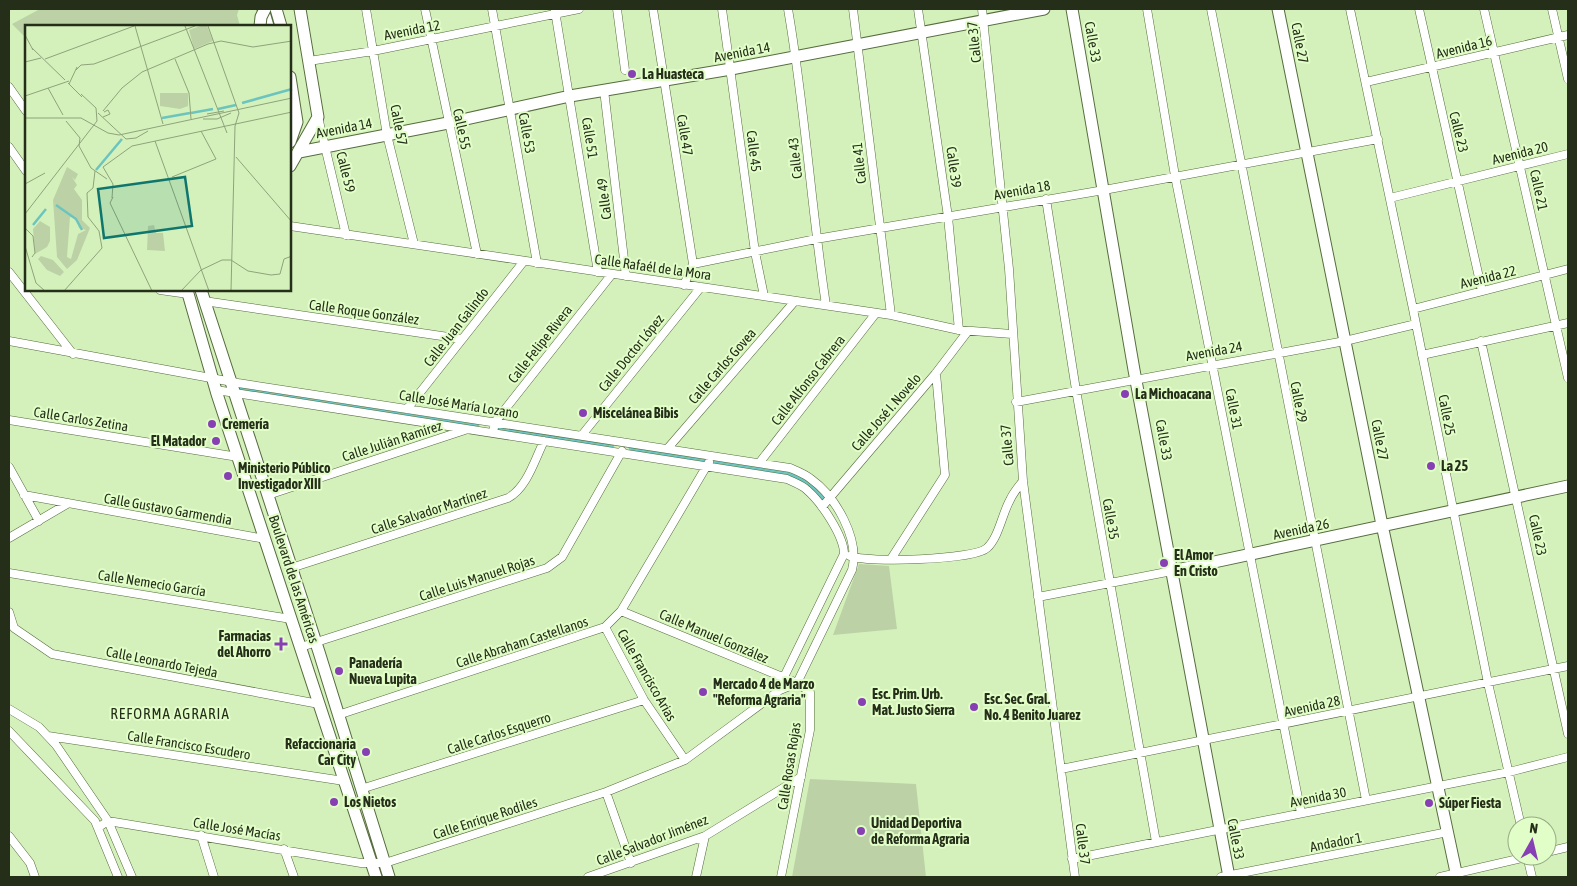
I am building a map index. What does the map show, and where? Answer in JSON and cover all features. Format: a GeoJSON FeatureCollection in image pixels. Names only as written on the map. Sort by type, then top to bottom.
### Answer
{"type":"FeatureCollection","features":[{"type":"Feature","properties":{"kind":"main road"},"geometry":{"type":"LineString","coordinates":[[260,25],[264,9]]}},
{"type":"Feature","properties":{"kind":"main road"},"geometry":{"type":"LineString","coordinates":[[264,9],[268,25]]}},
{"type":"Feature","properties":{"kind":"main road"},"geometry":{"type":"LineString","coordinates":[[276,9],[281,25]]}},
{"type":"Feature","properties":{"kind":"main road","name":"Calle 59"},"geometry":{"type":"LineString","coordinates":[[300,9],[318,117]]}},
{"type":"Feature","properties":{"kind":"main road","name":"Avenida 14"},"geometry":{"type":"LineString","coordinates":[[299,152],[448,123],[570,96],[731,70],[922,32],[983,14],[1044,9]]}},
{"type":"Feature","properties":{"kind":"main road","name":"Calle 33"},"geometry":{"type":"LineString","coordinates":[[1072,9],[1226,877]]}},
{"type":"Feature","properties":{"kind":"main road","name":"Calle 27"},"geometry":{"type":"LineString","coordinates":[[1278,9],[1383,527],[1457,876]]}},
{"type":"Feature","properties":{"kind":"main road"},"geometry":{"type":"LineString","coordinates":[[291,83],[297,122],[291,139]]}},
{"type":"Feature","properties":{"kind":"main road"},"geometry":{"type":"LineString","coordinates":[[291,164],[318,117]]}},
{"type":"Feature","properties":{"kind":"main road","name":"Boulevard de las Américas"},"geometry":{"type":"LineString","coordinates":[[187,292],[212,378],[376,877]]}},
{"type":"Feature","properties":{"kind":"main road","name":"Boulevard de las Américas"},"geometry":{"type":"LineString","coordinates":[[202,296],[316,643],[389,877]]}},
{"type":"Feature","properties":{"kind":"main road","name":"Avenida 26"},"geometry":{"type":"LineString","coordinates":[[1172,571],[1568,486]]}},
{"type":"Feature","properties":{"kind":"street","name":"Calle 57"},"geometry":{"type":"LineString","coordinates":[[366,9],[387,135],[414,244]]}},
{"type":"Feature","properties":{"kind":"street","name":"Calle 55"},"geometry":{"type":"LineString","coordinates":[[425,9],[477,254]]}},
{"type":"Feature","properties":{"kind":"street","name":"Calle 53"},"geometry":{"type":"LineString","coordinates":[[492,9],[537,263]]}},
{"type":"Feature","properties":{"kind":"street","name":"Avenida 12"},"geometry":{"type":"LineString","coordinates":[[309,61],[373,51],[495,26],[555,11],[579,9]]}},
{"type":"Feature","properties":{"kind":"street"},"geometry":{"type":"LineString","coordinates":[[617,9],[625,70]]}},
{"type":"Feature","properties":{"kind":"street","name":"Calle 47"},"geometry":{"type":"LineString","coordinates":[[653,9],[694,264]]}},
{"type":"Feature","properties":{"kind":"street","name":"Calle 45"},"geometry":{"type":"LineString","coordinates":[[722,9],[755,252],[764,296]]}},
{"type":"Feature","properties":{"kind":"street","name":"Calle 43"},"geometry":{"type":"LineString","coordinates":[[788,9],[796,56],[816,239],[826,305]]}},
{"type":"Feature","properties":{"kind":"street","name":"Calle 41"},"geometry":{"type":"LineString","coordinates":[[853,9],[891,315]]}},
{"type":"Feature","properties":{"kind":"street","name":"Calle 39"},"geometry":{"type":"LineString","coordinates":[[918,9],[948,217],[958,330]]}},
{"type":"Feature","properties":{"kind":"street","name":"Calle 31"},"geometry":{"type":"LineString","coordinates":[[1147,9],[1175,176],[1282,725],[1301,813]]}},
{"type":"Feature","properties":{"kind":"street","name":"Calle 29"},"geometry":{"type":"LineString","coordinates":[[1211,9],[1277,354],[1366,800]]}},
{"type":"Feature","properties":{"kind":"street","name":"Calle 25"},"geometry":{"type":"LineString","coordinates":[[1350,9],[1413,308],[1488,683],[1519,816]]}},
{"type":"Feature","properties":{"kind":"street","name":"Calle 23"},"geometry":{"type":"LineString","coordinates":[[1418,9],[1430,68],[1459,180],[1482,291]]}},
{"type":"Feature","properties":{"kind":"street","name":"Calle 21"},"geometry":{"type":"LineString","coordinates":[[1484,9],[1568,378]]}},
{"type":"Feature","properties":{"kind":"street"},"geometry":{"type":"LineString","coordinates":[[1552,9],[1568,78]]}},
{"type":"Feature","properties":{"kind":"street","name":"Calle 51"},"geometry":{"type":"LineString","coordinates":[[555,11],[598,272]]}},
{"type":"Feature","properties":{"kind":"street","name":"Calle 37"},"geometry":{"type":"LineString","coordinates":[[983,14],[1002,206],[1023,480],[1075,877]]}},
{"type":"Feature","properties":{"kind":"street","name":"Avenida 16"},"geometry":{"type":"LineString","coordinates":[[1366,82],[1568,35]]}},
{"type":"Feature","properties":{"kind":"street"},"geometry":{"type":"LineString","coordinates":[[9,87],[25,110]]}},
{"type":"Feature","properties":{"kind":"street","name":"Calle 49"},"geometry":{"type":"LineString","coordinates":[[604,90],[626,276]]}},
{"type":"Feature","properties":{"kind":"street","name":"Calle 59"},"geometry":{"type":"LineString","coordinates":[[318,117],[346,234]]}},
{"type":"Feature","properties":{"kind":"street","name":"Avenida 18"},"geometry":{"type":"LineString","coordinates":[[694,264],[816,239],[1104,190],[1378,139]]}},
{"type":"Feature","properties":{"kind":"street"},"geometry":{"type":"LineString","coordinates":[[9,147],[25,170]]}},
{"type":"Feature","properties":{"kind":"street","name":"Avenida 20"},"geometry":{"type":"LineString","coordinates":[[1390,198],[1568,154]]}},
{"type":"Feature","properties":{"kind":"street","name":"Calle 35"},"geometry":{"type":"LineString","coordinates":[[1046,199],[1109,583],[1156,842]]}},
{"type":"Feature","properties":{"kind":"street","name":"Calle Rafaél de la Mora"},"geometry":{"type":"LineString","coordinates":[[291,226],[876,312],[958,330],[1012,334]]}},
{"type":"Feature","properties":{"kind":"street","name":"Calle Juan Galindo"},"geometry":{"type":"LineString","coordinates":[[407,408],[524,261]]}},
{"type":"Feature","properties":{"kind":"street"},"geometry":{"type":"LineString","coordinates":[[684,284],[694,264]]}},
{"type":"Feature","properties":{"kind":"street","name":"Avenida 22"},"geometry":{"type":"LineString","coordinates":[[1413,308],[1568,269]]}},
{"type":"Feature","properties":{"kind":"street"},"geometry":{"type":"LineString","coordinates":[[9,272],[73,354]]}},
{"type":"Feature","properties":{"kind":"street","name":"Calle Felipe Rivera"},"geometry":{"type":"LineString","coordinates":[[493,433],[495,422],[612,274]]}},
{"type":"Feature","properties":{"kind":"street","name":"Calle Doctor López"},"geometry":{"type":"LineString","coordinates":[[582,435],[700,287]]}},
{"type":"Feature","properties":{"kind":"street"},"geometry":{"type":"LineString","coordinates":[[174,291],[187,292]]}},
{"type":"Feature","properties":{"kind":"street","name":"Calle Roque González"},"geometry":{"type":"LineString","coordinates":[[202,296],[462,339]]}},
{"type":"Feature","properties":{"kind":"street","name":"Calle Carlos Govea"},"geometry":{"type":"LineString","coordinates":[[668,448],[795,301]]}},
{"type":"Feature","properties":{"kind":"street","name":"Calle Alfonso Cabrera"},"geometry":{"type":"LineString","coordinates":[[760,462],[876,312]]}},
{"type":"Feature","properties":{"kind":"street"},"geometry":{"type":"LineString","coordinates":[[1422,355],[1568,323]]}},
{"type":"Feature","properties":{"kind":"street","name":"Avenida 24"},"geometry":{"type":"LineString","coordinates":[[1016,402],[1212,364],[1277,354],[1416,324]]}},
{"type":"Feature","properties":{"kind":"street","name":"Calle José I. Novelo"},"geometry":{"type":"LineString","coordinates":[[822,507],[936,373],[968,331]]}},
{"type":"Feature","properties":{"kind":"street","name":"Calle José María Lozano"},"geometry":{"type":"LineString","coordinates":[[9,341],[212,378],[668,448],[787,479],[807,490],[822,507],[841,539],[844,554]]}},
{"type":"Feature","properties":{"kind":"street","name":"Calle 23"},"geometry":{"type":"LineString","coordinates":[[1480,341],[1517,497],[1568,734]]}},
{"type":"Feature","properties":{"kind":"street"},"geometry":{"type":"LineString","coordinates":[[891,559],[945,475],[936,373]]}},
{"type":"Feature","properties":{"kind":"street","name":"Calle José María Lozano"},"geometry":{"type":"LineString","coordinates":[[216,390],[622,454],[760,462],[790,468],[811,479],[830,497],[852,534],[855,558]]}},
{"type":"Feature","properties":{"kind":"street","name":"Calle Carlos Zetina"},"geometry":{"type":"LineString","coordinates":[[9,420],[238,457]]}},
{"type":"Feature","properties":{"kind":"street","name":"Calle Julián Ramírez"},"geometry":{"type":"LineString","coordinates":[[268,496],[467,430]]}},
{"type":"Feature","properties":{"kind":"street","name":"Calle Salvador Martínez"},"geometry":{"type":"LineString","coordinates":[[291,568],[516,494],[523,484],[544,441]]}},
{"type":"Feature","properties":{"kind":"street","name":"Calle Luis Manuel Rojas"},"geometry":{"type":"LineString","coordinates":[[301,647],[547,568],[562,557],[622,454],[623,441]]}},
{"type":"Feature","properties":{"kind":"street","name":"Calle Abraham Castellanos"},"geometry":{"type":"LineString","coordinates":[[338,715],[605,627],[621,611],[709,460]]}},
{"type":"Feature","properties":{"kind":"street"},"geometry":{"type":"LineString","coordinates":[[9,467],[39,521]]}},
{"type":"Feature","properties":{"kind":"street"},"geometry":{"type":"LineString","coordinates":[[780,690],[783,679],[844,554],[855,558],[891,559],[949,558],[979,553],[991,544],[1010,500],[1023,480]]}},
{"type":"Feature","properties":{"kind":"street","name":"Calle Gustavo Garmendia"},"geometry":{"type":"LineString","coordinates":[[24,495],[265,539]]}},
{"type":"Feature","properties":{"kind":"street"},"geometry":{"type":"LineString","coordinates":[[9,538],[67,504]]}},
{"type":"Feature","properties":{"kind":"street"},"geometry":{"type":"LineString","coordinates":[[797,683],[852,570],[855,558]]}},
{"type":"Feature","properties":{"kind":"street","name":"Avenida 26"},"geometry":{"type":"LineString","coordinates":[[1038,597],[1172,571]]}},
{"type":"Feature","properties":{"kind":"street","name":"Calle Nemecio García"},"geometry":{"type":"LineString","coordinates":[[9,573],[291,619]]}},
{"type":"Feature","properties":{"kind":"street","name":"Calle Manuel González"},"geometry":{"type":"LineString","coordinates":[[621,611],[783,679],[797,683]]}},
{"type":"Feature","properties":{"kind":"street"},"geometry":{"type":"LineString","coordinates":[[9,612],[11,629]]}},
{"type":"Feature","properties":{"kind":"street","name":"Calle Francisco Arias"},"geometry":{"type":"LineString","coordinates":[[605,627],[644,700],[685,760]]}},
{"type":"Feature","properties":{"kind":"street","name":"Calle Leonardo Tejeda"},"geometry":{"type":"LineString","coordinates":[[11,629],[52,654],[319,704]]}},
{"type":"Feature","properties":{"kind":"street","name":"Avenida 28"},"geometry":{"type":"LineString","coordinates":[[1061,769],[1568,666]]}},
{"type":"Feature","properties":{"kind":"street","name":"Calle Enrique Rodiles"},"geometry":{"type":"LineString","coordinates":[[371,864],[385,863],[606,792],[685,760],[780,690],[797,683]]}},
{"type":"Feature","properties":{"kind":"street","name":"Calle Rosas Rojas"},"geometry":{"type":"LineString","coordinates":[[781,877],[810,730],[810,692],[797,683]]}},
{"type":"Feature","properties":{"kind":"street","name":"Calle Carlos Esquerro"},"geometry":{"type":"LineString","coordinates":[[361,789],[644,700]]}},
{"type":"Feature","properties":{"kind":"street","name":"Calle Francisco Escudero"},"geometry":{"type":"LineString","coordinates":[[9,709],[48,736],[344,781]]}},
{"type":"Feature","properties":{"kind":"street"},"geometry":{"type":"LineString","coordinates":[[9,731],[99,827],[118,877]]}},
{"type":"Feature","properties":{"kind":"street"},"geometry":{"type":"LineString","coordinates":[[48,736],[108,821],[132,877]]}},
{"type":"Feature","properties":{"kind":"street","name":"Avenida 30"},"geometry":{"type":"LineString","coordinates":[[1072,859],[1509,772],[1568,758]]}},
{"type":"Feature","properties":{"kind":"street","name":"Calle Salvador Jiménez"},"geometry":{"type":"LineString","coordinates":[[588,877],[705,836],[801,777]]}},
{"type":"Feature","properties":{"kind":"street"},"geometry":{"type":"LineString","coordinates":[[606,792],[631,863]]}},
{"type":"Feature","properties":{"kind":"street"},"geometry":{"type":"LineString","coordinates":[[99,827],[108,821]]}},
{"type":"Feature","properties":{"kind":"street","name":"Calle José Macías"},"geometry":{"type":"LineString","coordinates":[[108,821],[371,864]]}},
{"type":"Feature","properties":{"kind":"street","name":"Andador 1"},"geometry":{"type":"LineString","coordinates":[[1226,877],[1448,832]]}},
{"type":"Feature","properties":{"kind":"street"},"geometry":{"type":"LineString","coordinates":[[201,835],[214,877]]}},
{"type":"Feature","properties":{"kind":"street"},"geometry":{"type":"LineString","coordinates":[[9,836],[30,863],[35,877]]}},
{"type":"Feature","properties":{"kind":"street"},"geometry":{"type":"LineString","coordinates":[[696,877],[705,836]]}},
{"type":"Feature","properties":{"kind":"street"},"geometry":{"type":"LineString","coordinates":[[284,849],[294,877]]}},
{"type":"Feature","properties":{"kind":"street"},"geometry":{"type":"LineString","coordinates":[[1440,877],[1457,876],[1507,862]]}},
{"type":"Feature","properties":{"kind":"green space"},"geometry":{"type":"Polygon","coordinates":[[[40,9],[239,9],[237,15],[240,25],[25,25],[25,37],[12,24],[40,9]]]}},
{"type":"Feature","properties":{"kind":"green space"},"geometry":{"type":"Polygon","coordinates":[[[859,564],[889,566],[897,629],[833,635],[859,564]]]}},
{"type":"Feature","properties":{"kind":"green space","name":"Unidad Deportiva de Reforma Agraria"},"geometry":{"type":"Polygon","coordinates":[[[810,779],[916,784],[926,877],[792,877],[810,779]]]}},
{"type":"Feature","properties":{"kind":"waterway"},"geometry":{"type":"LineString","coordinates":[[241,389],[475,424]]}},
{"type":"Feature","properties":{"kind":"waterway"},"geometry":{"type":"LineString","coordinates":[[499,427],[610,444]]}},
{"type":"Feature","properties":{"kind":"waterway"},"geometry":{"type":"LineString","coordinates":[[633,447],[783,471],[800,479],[820,496]]}},
{"type":"Feature","properties":{"kind":"place","name":"La Huasteca"},"geometry":{"type":"Point","coordinates":[632,74]}},
{"type":"Feature","properties":{"kind":"place","name":"La Michoacana"},"geometry":{"type":"Point","coordinates":[1125,394]}},
{"type":"Feature","properties":{"kind":"place","name":"Miscelánea Bibis"},"geometry":{"type":"Point","coordinates":[583,413]}},
{"type":"Feature","properties":{"kind":"place","name":"Cremería"},"geometry":{"type":"Point","coordinates":[212,424]}},
{"type":"Feature","properties":{"kind":"place","name":"El Matador"},"geometry":{"type":"Point","coordinates":[216,441]}},
{"type":"Feature","properties":{"kind":"place","name":"La 25"},"geometry":{"type":"Point","coordinates":[1431,466]}},
{"type":"Feature","properties":{"kind":"place","name":"Ministerio Público Investigador XIII"},"geometry":{"type":"Point","coordinates":[228,476]}},
{"type":"Feature","properties":{"kind":"place","name":"El Amor En Cristo"},"geometry":{"type":"Point","coordinates":[1164,563]}},
{"type":"Feature","properties":{"kind":"place","name":"Farmacias del Ahorro"},"geometry":{"type":"Point","coordinates":[281,644]}},
{"type":"Feature","properties":{"kind":"place","name":"Panadería Nueva Lupita"},"geometry":{"type":"Point","coordinates":[339,671]}},
{"type":"Feature","properties":{"kind":"place","name":"Mercado 4 de Marzo \"Reforma Agraria\""},"geometry":{"type":"Point","coordinates":[703,692]}},
{"type":"Feature","properties":{"kind":"place","name":"Esc. Prim. Urb. Mat. Justo Sierra"},"geometry":{"type":"Point","coordinates":[862,702]}},
{"type":"Feature","properties":{"kind":"place","name":"Esc. Sec. Gral. No. 4 Benito Juarez"},"geometry":{"type":"Point","coordinates":[974,707]}},
{"type":"Feature","properties":{"kind":"place","name":"Refaccionaria Car City"},"geometry":{"type":"Point","coordinates":[366,752]}},
{"type":"Feature","properties":{"kind":"place","name":"Los Nietos"},"geometry":{"type":"Point","coordinates":[334,802]}},
{"type":"Feature","properties":{"kind":"place","name":"Súper Fiesta"},"geometry":{"type":"Point","coordinates":[1429,803]}},
{"type":"Feature","properties":{"kind":"place","name":"Unidad Deportiva de Reforma Agraria"},"geometry":{"type":"Point","coordinates":[861,831]}},
{"type":"Feature","properties":{"kind":"district","name":"REFORMA AGRARIA"},"geometry":{"type":"Point","coordinates":[170,714]}}]}
